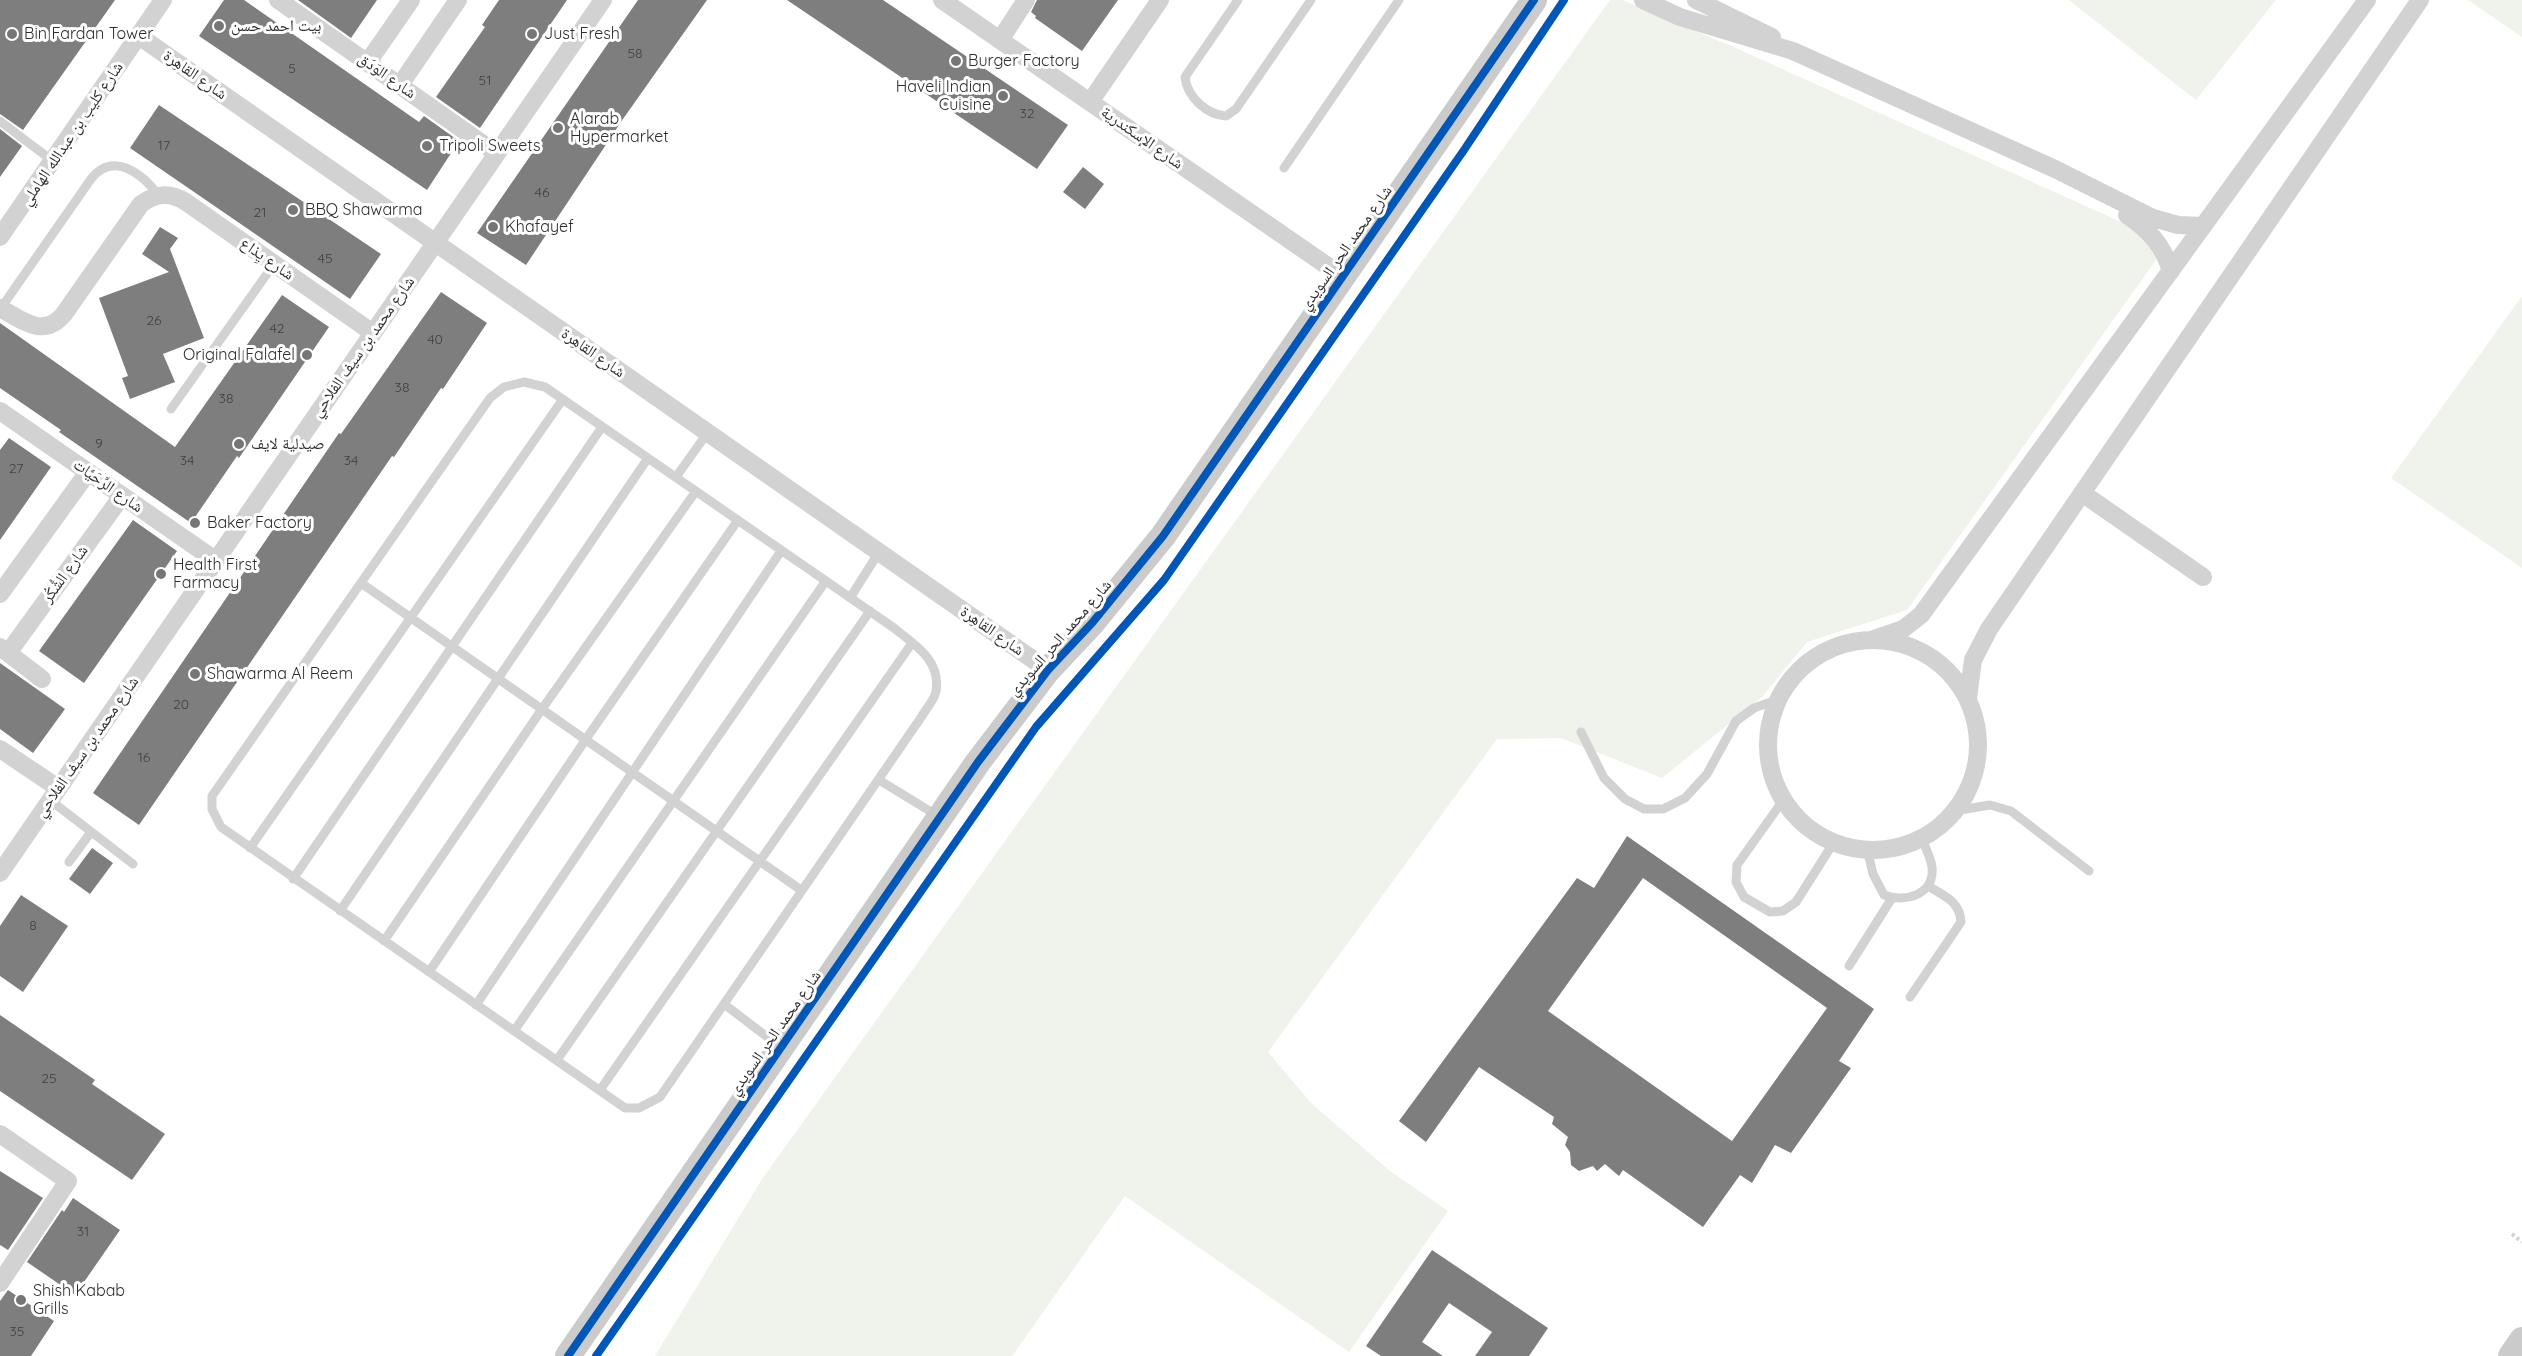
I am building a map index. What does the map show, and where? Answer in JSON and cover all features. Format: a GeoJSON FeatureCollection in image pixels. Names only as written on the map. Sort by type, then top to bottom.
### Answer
{"type":"FeatureCollection","features":[{"type":"Feature","properties":{"kind":"street","name":"شارع كليب بن عبدالله الهاملي"},"geometry":{"type":"LineString","coordinates":[[0,237],[54,162],[163,0]]}},
{"type":"Feature","properties":{"kind":"street","name":"شارع الوَدَق"},"geometry":{"type":"LineString","coordinates":[[278,0],[496,153]]}},
{"type":"Feature","properties":{"kind":"street"},"geometry":{"type":"LineString","coordinates":[[368,62],[411,0]]}},
{"type":"Feature","properties":{"kind":"street"},"geometry":{"type":"LineString","coordinates":[[400,85],[458,0]]}},
{"type":"Feature","properties":{"kind":"street","name":"شارع محمد بن سيف الفلاحي"},"geometry":{"type":"LineString","coordinates":[[0,873],[603,0]]}},
{"type":"Feature","properties":{"kind":"street","name":"شارع الإسكندرية"},"geometry":{"type":"LineString","coordinates":[[942,0],[1342,276]]}},
{"type":"Feature","properties":{"kind":"street"},"geometry":{"type":"LineString","coordinates":[[1000,40],[1026,0]]}},
{"type":"Feature","properties":{"kind":"street"},"geometry":{"type":"LineString","coordinates":[[1090,102],[1160,0]]}},
{"type":"Feature","properties":{"kind":"street","name":"شارع محمد الحر السويدي"},"geometry":{"type":"LineString","coordinates":[[568,1356],[997,736],[1048,670],[1099,614],[1163,536],[1256,405],[1342,276],[1534,0]]}},
{"type":"Feature","properties":{"kind":"street"},"geometry":{"type":"LineString","coordinates":[[1643,0],[1680,17],[1793,51],[2055,169],[2165,222],[2203,226]]}},
{"type":"Feature","properties":{"kind":"street"},"geometry":{"type":"LineString","coordinates":[[1696,0],[1759,29],[1793,51]]}},
{"type":"Feature","properties":{"kind":"street"},"geometry":{"type":"LineString","coordinates":[[1871,640],[1900,644],[1928,655],[1951,674],[1968,698],[1977,727],[1978,750],[1969,790],[1949,818],[1922,839],[1889,849],[1854,849],[1822,838],[1795,816],[1776,788],[1768,755],[1770,720],[1784,689],[1807,664],[1837,647],[1871,640],[1903,629],[1921,615],[2367,0]]}},
{"type":"Feature","properties":{"kind":"street"},"geometry":{"type":"LineString","coordinates":[[1968,698],[1973,660],[1980,642],[2420,0]]}},
{"type":"Feature","properties":{"kind":"street","name":"شارع القاهِرة"},"geometry":{"type":"LineString","coordinates":[[139,36],[1048,670]]}},
{"type":"Feature","properties":{"kind":"street","name":"شارع يِذاع"},"geometry":{"type":"LineString","coordinates":[[158,195],[168,194],[178,197],[373,333]]}},
{"type":"Feature","properties":{"kind":"street"},"geometry":{"type":"LineString","coordinates":[[0,308],[35,327],[48,326],[60,319],[141,204],[158,195]]}},
{"type":"Feature","properties":{"kind":"street"},"geometry":{"type":"LineString","coordinates":[[2109,197],[2127,215],[2150,232],[2163,250],[2171,271]]}},
{"type":"Feature","properties":{"kind":"street","name":"شارع الرِّحَيَّات"},"geometry":{"type":"LineString","coordinates":[[0,411],[215,560]]}},
{"type":"Feature","properties":{"kind":"street"},"geometry":{"type":"LineString","coordinates":[[0,594],[88,472]]}},
{"type":"Feature","properties":{"kind":"street"},"geometry":{"type":"LineString","coordinates":[[2082,493],[2204,577]]}},
{"type":"Feature","properties":{"kind":"street","name":"شارع الشُّكُر"},"geometry":{"type":"LineString","coordinates":[[42,679],[4,650],[122,496]]}},
{"type":"Feature","properties":{"kind":"street"},"geometry":{"type":"LineString","coordinates":[[0,749],[54,794]]}},
{"type":"Feature","properties":{"kind":"street"},"geometry":{"type":"LineString","coordinates":[[0,1134],[68,1181],[3,1272]]}},
{"type":"Feature","properties":{"kind":"street"},"geometry":{"type":"LineString","coordinates":[[2511,1356],[2522,1340]]}},
{"type":"Feature","properties":{"kind":"lane"},"geometry":{"type":"LineString","coordinates":[[1238,0],[1185,77],[1186,88],[1192,97],[1217,116],[1226,116],[1236,109],[1311,0]]}},
{"type":"Feature","properties":{"kind":"lane"},"geometry":{"type":"LineString","coordinates":[[1284,168],[1399,0]]}},
{"type":"Feature","properties":{"kind":"lane"},"geometry":{"type":"LineString","coordinates":[[0,121],[54,162]]}},
{"type":"Feature","properties":{"kind":"lane"},"geometry":{"type":"LineString","coordinates":[[0,308],[91,179],[102,168],[118,165],[125,167],[144,178],[158,195]]}},
{"type":"Feature","properties":{"kind":"lane"},"geometry":{"type":"LineString","coordinates":[[171,409],[274,264]]}},
{"type":"Feature","properties":{"kind":"lane"},"geometry":{"type":"LineString","coordinates":[[524,382],[545,387],[602,427],[870,611],[926,653],[934,671],[936,692],[879,780],[660,1097],[639,1108],[625,1108],[293,879],[221,827],[212,809],[212,796],[490,398],[504,387],[524,382]]}},
{"type":"Feature","properties":{"kind":"lane"},"geometry":{"type":"LineString","coordinates":[[250,848],[563,399]]}},
{"type":"Feature","properties":{"kind":"lane"},"geometry":{"type":"LineString","coordinates":[[293,879],[602,427]]}},
{"type":"Feature","properties":{"kind":"lane"},"geometry":{"type":"LineString","coordinates":[[676,477],[708,432]]}},
{"type":"Feature","properties":{"kind":"lane"},"geometry":{"type":"LineString","coordinates":[[340,911],[648,458]]}},
{"type":"Feature","properties":{"kind":"lane"},"geometry":{"type":"LineString","coordinates":[[384,941],[542,709],[696,491]]}},
{"type":"Feature","properties":{"kind":"lane"},"geometry":{"type":"LineString","coordinates":[[429,972],[586,739],[738,520]]}},
{"type":"Feature","properties":{"kind":"lane"},"geometry":{"type":"LineString","coordinates":[[476,1005],[781,551]]}},
{"type":"Feature","properties":{"kind":"lane"},"geometry":{"type":"LineString","coordinates":[[850,598],[879,552]]}},
{"type":"Feature","properties":{"kind":"lane"},"geometry":{"type":"LineString","coordinates":[[514,1031],[825,582]]}},
{"type":"Feature","properties":{"kind":"lane"},"geometry":{"type":"LineString","coordinates":[[361,583],[801,890]]}},
{"type":"Feature","properties":{"kind":"lane"},"geometry":{"type":"LineString","coordinates":[[557,1060],[870,611]]}},
{"type":"Feature","properties":{"kind":"lane"},"geometry":{"type":"LineString","coordinates":[[600,1090],[912,643]]}},
{"type":"Feature","properties":{"kind":"lane"},"geometry":{"type":"LineString","coordinates":[[1581,732],[1604,778],[1625,799],[1644,809],[1663,809],[1685,798],[1707,774],[1737,721],[1754,708],[1780,699]]}},
{"type":"Feature","properties":{"kind":"lane"},"geometry":{"type":"LineString","coordinates":[[879,780],[940,817]]}},
{"type":"Feature","properties":{"kind":"lane"},"geometry":{"type":"LineString","coordinates":[[54,794],[91,832],[133,864]]}},
{"type":"Feature","properties":{"kind":"lane"},"geometry":{"type":"LineString","coordinates":[[1784,799],[1737,865],[1736,882],[1744,897],[1770,912],[1783,911],[1796,902],[1834,842]]}},
{"type":"Feature","properties":{"kind":"lane"},"geometry":{"type":"LineString","coordinates":[[1954,811],[1990,805],[2011,812],[2089,871]]}},
{"type":"Feature","properties":{"kind":"lane"},"geometry":{"type":"LineString","coordinates":[[69,862],[91,832]]}},
{"type":"Feature","properties":{"kind":"lane"},"geometry":{"type":"LineString","coordinates":[[1867,849],[1873,874],[1884,895],[1901,900],[1919,894],[1928,886],[1932,866],[1922,839]]}},
{"type":"Feature","properties":{"kind":"lane"},"geometry":{"type":"LineString","coordinates":[[1910,997],[1961,922],[1961,912],[1956,904],[1928,886]]}},
{"type":"Feature","properties":{"kind":"lane"},"geometry":{"type":"LineString","coordinates":[[1849,966],[1892,898]]}},
{"type":"Feature","properties":{"kind":"lane"},"geometry":{"type":"LineString","coordinates":[[724,1004],[782,1048]]}},
{"type":"Feature","properties":{"kind":"path"},"geometry":{"type":"LineString","coordinates":[[2512,1234],[2522,1242]]}},
{"type":"Feature","properties":{"kind":"shaded area"},"geometry":{"type":"Polygon","coordinates":[[[1610,0],[1622,0],[1729,45],[2132,227],[2158,257],[1907,610],[1807,642],[1762,697],[1662,778],[1561,738],[1497,739],[1268,1052],[1312,1104],[1390,1171],[1448,1211],[1349,1352],[1125,1196],[1012,1356],[655,1356],[762,1179],[1610,0]]]}},
{"type":"Feature","properties":{"kind":"shaded area"},"geometry":{"type":"Polygon","coordinates":[[[2069,0],[2276,0],[2196,100],[2069,0]]]}},
{"type":"Feature","properties":{"kind":"shaded area"},"geometry":{"type":"Polygon","coordinates":[[[2468,0],[2522,0],[2522,37],[2468,0]]]}},
{"type":"Feature","properties":{"kind":"shaded area"},"geometry":{"type":"Polygon","coordinates":[[[2522,296],[2522,568],[2391,478],[2522,296]]]}},
{"type":"Feature","properties":{"kind":"building"},"geometry":{"type":"Polygon","coordinates":[[[0,0],[115,0],[23,130],[0,114],[0,0]]]}},
{"type":"Feature","properties":{"kind":"building"},"geometry":{"type":"Polygon","coordinates":[[[224,0],[244,0],[419,122],[424,116],[459,141],[427,190],[199,36],[224,0]]]}},
{"type":"Feature","properties":{"kind":"building"},"geometry":{"type":"Polygon","coordinates":[[[298,0],[377,0],[351,38],[298,0]]]}},
{"type":"Feature","properties":{"kind":"building"},"geometry":{"type":"Polygon","coordinates":[[[499,0],[567,0],[480,128],[436,97],[485,27],[482,25],[499,0]]]}},
{"type":"Feature","properties":{"kind":"building"},"geometry":{"type":"Polygon","coordinates":[[[638,0],[707,0],[623,119],[526,265],[477,233],[638,0]]]}},
{"type":"Feature","properties":{"kind":"building"},"geometry":{"type":"Polygon","coordinates":[[[787,0],[883,0],[1068,125],[1037,169],[787,0]]]}},
{"type":"Feature","properties":{"kind":"building"},"geometry":{"type":"Polygon","coordinates":[[[1037,0],[1118,0],[1082,51],[1035,18],[1036,16],[1031,12],[1037,0]]]}},
{"type":"Feature","properties":{"kind":"building"},"geometry":{"type":"Polygon","coordinates":[[[159,105],[381,254],[350,299],[130,148],[159,105]]]}},
{"type":"Feature","properties":{"kind":"building"},"geometry":{"type":"Polygon","coordinates":[[[0,129],[22,146],[0,177],[0,129]]]}},
{"type":"Feature","properties":{"kind":"building"},"geometry":{"type":"Polygon","coordinates":[[[1083,167],[1104,184],[1085,209],[1063,192],[1083,167]]]}},
{"type":"Feature","properties":{"kind":"building"},"geometry":{"type":"Polygon","coordinates":[[[160,227],[178,238],[170,249],[204,338],[163,354],[175,382],[130,399],[122,378],[128,376],[99,298],[169,272],[142,254],[160,227]]]}},
{"type":"Feature","properties":{"kind":"building"},"geometry":{"type":"Polygon","coordinates":[[[441,292],[487,323],[443,389],[441,388],[394,457],[392,456],[139,825],[93,793],[339,433],[341,434],[441,292]]]}},
{"type":"Feature","properties":{"kind":"building"},"geometry":{"type":"Polygon","coordinates":[[[282,295],[329,327],[239,458],[237,456],[191,523],[59,432],[61,430],[0,388],[0,323],[175,447],[282,295]]]}},
{"type":"Feature","properties":{"kind":"building"},"geometry":{"type":"Polygon","coordinates":[[[9,438],[51,467],[0,540],[0,450],[9,438]]]}},
{"type":"Feature","properties":{"kind":"building"},"geometry":{"type":"Polygon","coordinates":[[[133,520],[177,551],[84,683],[39,651],[133,520]]]}},
{"type":"Feature","properties":{"kind":"building"},"geometry":{"type":"Polygon","coordinates":[[[0,663],[65,709],[33,753],[0,729],[0,663]]]}},
{"type":"Feature","properties":{"kind":"building"},"geometry":{"type":"Polygon","coordinates":[[[1627,836],[1874,1009],[1839,1061],[1851,1068],[1791,1153],[1775,1145],[1752,1183],[1740,1175],[1703,1227],[1623,1170],[1619,1176],[1605,1164],[1597,1171],[1593,1166],[1579,1171],[1571,1165],[1570,1152],[1565,1145],[1568,1137],[1552,1124],[1554,1117],[1479,1067],[1426,1142],[1399,1121],[1577,878],[1594,888],[1627,836]],[[1643,878],[1548,1011],[1732,1141],[1827,1008],[1643,878]]]}},
{"type":"Feature","properties":{"kind":"building"},"geometry":{"type":"Polygon","coordinates":[[[92,848],[113,863],[90,894],[69,879],[92,848]]]}},
{"type":"Feature","properties":{"kind":"building"},"geometry":{"type":"Polygon","coordinates":[[[21,895],[68,926],[23,992],[0,976],[0,926],[21,895]]]}},
{"type":"Feature","properties":{"kind":"building"},"geometry":{"type":"Polygon","coordinates":[[[0,1015],[95,1080],[92,1084],[165,1134],[132,1180],[0,1091],[0,1015]]]}},
{"type":"Feature","properties":{"kind":"building"},"geometry":{"type":"Polygon","coordinates":[[[0,1171],[43,1198],[8,1250],[0,1245],[0,1171]]]}},
{"type":"Feature","properties":{"kind":"building"},"geometry":{"type":"Polygon","coordinates":[[[73,1198],[120,1230],[75,1295],[27,1262],[62,1210],[64,1212],[73,1198]]]}},
{"type":"Feature","properties":{"kind":"building"},"geometry":{"type":"Polygon","coordinates":[[[1432,1250],[1548,1328],[1529,1356],[1475,1356],[1492,1332],[1449,1303],[1422,1342],[1443,1356],[1381,1356],[1366,1346],[1432,1250]]]}},
{"type":"Feature","properties":{"kind":"building"},"geometry":{"type":"Polygon","coordinates":[[[8,1290],[54,1321],[31,1356],[0,1356],[0,1301],[8,1290]]]}},
{"type":"Feature","properties":{"kind":"cycle path"},"geometry":{"type":"LineString","coordinates":[[568,1356],[978,762],[1048,670],[1092,623],[1163,536],[1534,0]]}},
{"type":"Feature","properties":{"kind":"cycle path"},"geometry":{"type":"LineString","coordinates":[[596,1356],[1036,727],[1164,580],[1464,150],[1564,0]]}},
{"type":"Feature","properties":{"kind":"place","name":"بيت احمد حسن"},"geometry":{"type":"Point","coordinates":[219,26]}},
{"type":"Feature","properties":{"kind":"place","name":"Bin Fardan Tower"},"geometry":{"type":"Point","coordinates":[12,34]}},
{"type":"Feature","properties":{"kind":"place","name":"Just Fresh"},"geometry":{"type":"Point","coordinates":[532,34]}},
{"type":"Feature","properties":{"kind":"place","name":"Burger Factory"},"geometry":{"type":"Point","coordinates":[956,61]}},
{"type":"Feature","properties":{"kind":"place","name":"Haveli Indian Cuisine"},"geometry":{"type":"Point","coordinates":[1003,96]}},
{"type":"Feature","properties":{"kind":"place","name":"Alarab Hypermarket"},"geometry":{"type":"Point","coordinates":[558,128]}},
{"type":"Feature","properties":{"kind":"place","name":"Tripoli Sweets"},"geometry":{"type":"Point","coordinates":[427,146]}},
{"type":"Feature","properties":{"kind":"place","name":"BBQ Shawarma"},"geometry":{"type":"Point","coordinates":[293,210]}},
{"type":"Feature","properties":{"kind":"place","name":"Khafayef"},"geometry":{"type":"Point","coordinates":[493,227]}},
{"type":"Feature","properties":{"kind":"place","name":"Original Falafel"},"geometry":{"type":"Point","coordinates":[307,355]}},
{"type":"Feature","properties":{"kind":"place","name":"صيدلية لايف"},"geometry":{"type":"Point","coordinates":[239,444]}},
{"type":"Feature","properties":{"kind":"place","name":"Baker Factory"},"geometry":{"type":"Point","coordinates":[195,523]}},
{"type":"Feature","properties":{"kind":"place","name":"Health First Farmacy"},"geometry":{"type":"Point","coordinates":[161,574]}},
{"type":"Feature","properties":{"kind":"place","name":"Shawarma Al Reem"},"geometry":{"type":"Point","coordinates":[195,674]}},
{"type":"Feature","properties":{"kind":"place","name":"Shish Kabab Grills"},"geometry":{"type":"Point","coordinates":[21,1300]}}]}
